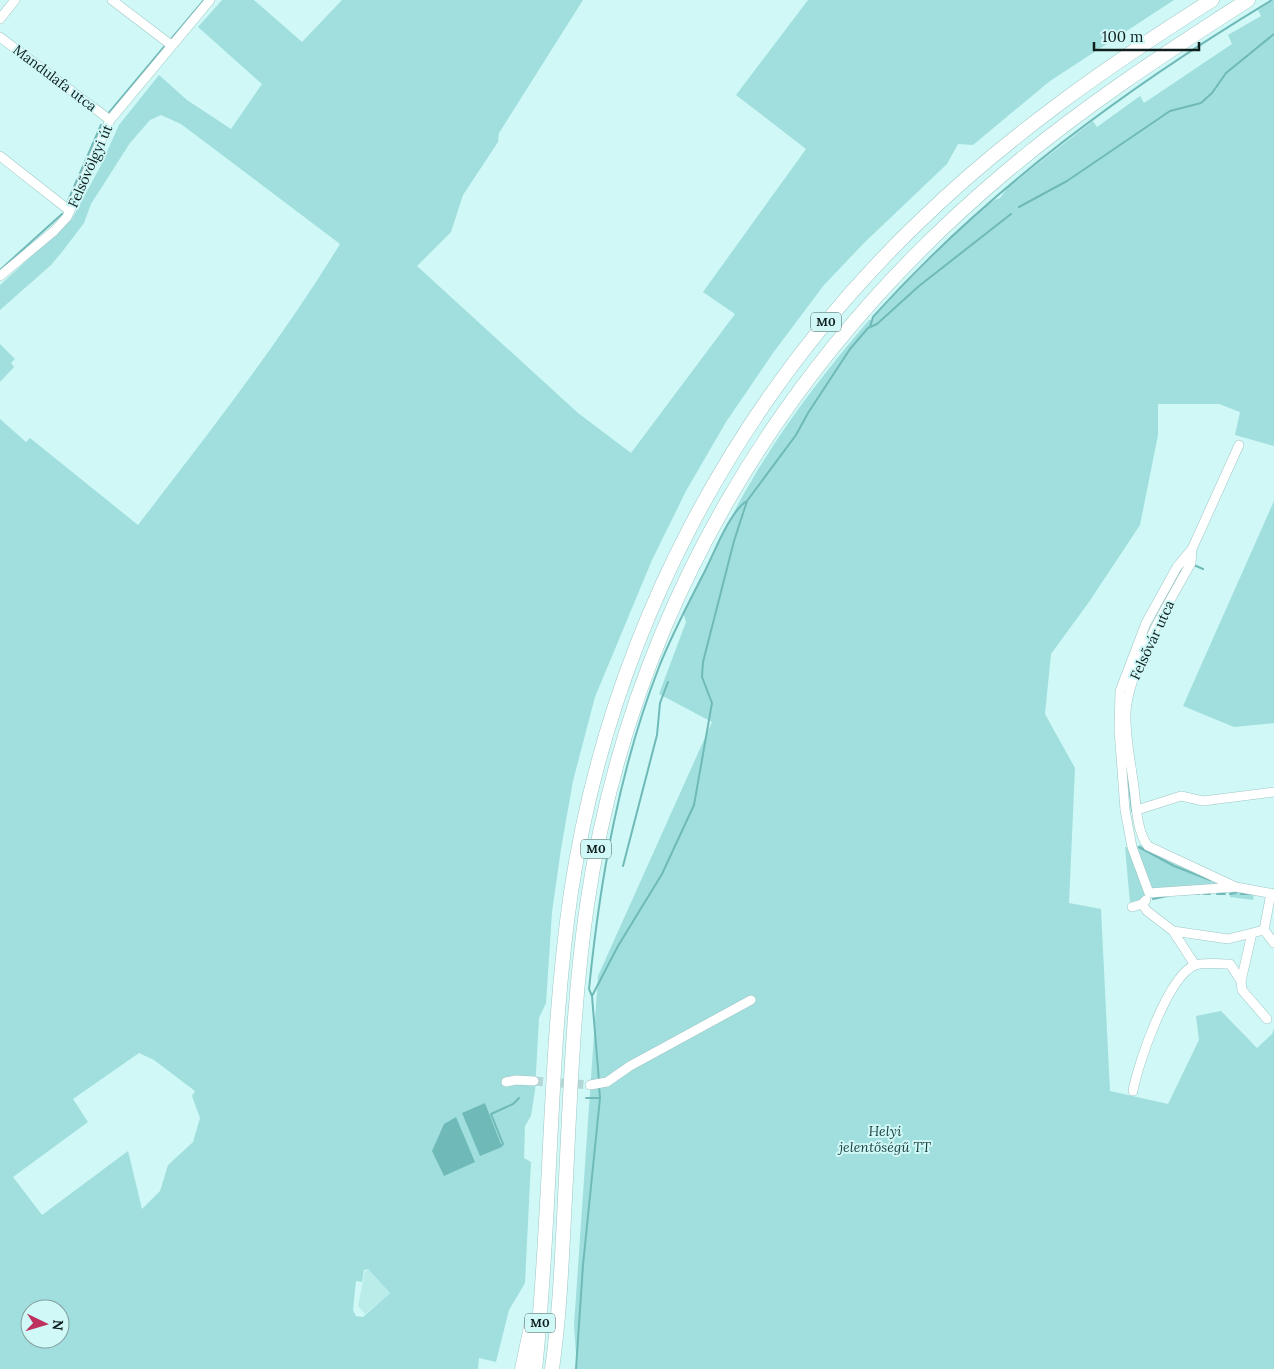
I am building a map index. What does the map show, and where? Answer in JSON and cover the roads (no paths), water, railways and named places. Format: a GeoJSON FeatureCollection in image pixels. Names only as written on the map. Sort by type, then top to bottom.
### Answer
{"type":"FeatureCollection","features":[{"type":"Feature","properties":{"kind":"highway"},"geometry":{"type":"LineString","coordinates":[[1150,39],[1160,24],[1194,0]]}},
{"type":"Feature","properties":{"kind":"highway","name":"M0"},"geometry":{"type":"LineString","coordinates":[[535,1369],[543,1277],[561,980],[579,849],[595,777],[618,697],[642,629],[673,559],[726,462],[764,402],[820,329],[872,270],[922,219],[992,157],[1062,101],[1150,39],[1212,0]]}},
{"type":"Feature","properties":{"kind":"highway","name":"M0"},"geometry":{"type":"LineString","coordinates":[[552,1369],[559,1304],[578,974],[597,844],[623,738],[645,672],[663,628],[712,528],[760,445],[805,381],[860,313],[914,256],[1006,172],[1072,119],[1172,49],[1248,0]]}},
{"type":"Feature","properties":{"kind":"highway"},"geometry":{"type":"LineString","coordinates":[[522,1369],[543,1277]]}},
{"type":"Feature","properties":{"kind":"highway"},"geometry":{"type":"LineString","coordinates":[[559,1304],[564,1327],[561,1369]]}},
{"type":"Feature","properties":{"kind":"street"},"geometry":{"type":"LineString","coordinates":[[0,20],[15,0]]}},
{"type":"Feature","properties":{"kind":"street"},"geometry":{"type":"LineString","coordinates":[[112,0],[171,45]]}},
{"type":"Feature","properties":{"kind":"street","name":"Felsővölgyi út"},"geometry":{"type":"LineString","coordinates":[[0,276],[54,231],[70,212],[110,120],[210,0]]}},
{"type":"Feature","properties":{"kind":"street","name":"Mandulafa utca"},"geometry":{"type":"LineString","coordinates":[[0,37],[110,120]]}},
{"type":"Feature","properties":{"kind":"street"},"geometry":{"type":"LineString","coordinates":[[0,156],[70,212]]}},
{"type":"Feature","properties":{"kind":"street","name":"Felsővár utca"},"geometry":{"type":"LineString","coordinates":[[1149,893],[1136,843],[1121,764],[1118,711],[1120,691],[1146,623],[1177,567],[1192,549],[1239,445]]}},
{"type":"Feature","properties":{"kind":"street","name":"Felsővár utca"},"geometry":{"type":"LineString","coordinates":[[1136,843],[1138,810],[1126,725],[1128,698],[1142,658],[1191,563],[1192,549]]}},
{"type":"Feature","properties":{"kind":"street"},"geometry":{"type":"LineString","coordinates":[[1138,810],[1181,796],[1203,801],[1274,792]]}},
{"type":"Feature","properties":{"kind":"street"},"geometry":{"type":"LineString","coordinates":[[1136,843],[1161,852],[1236,887]]}},
{"type":"Feature","properties":{"kind":"street"},"geometry":{"type":"LineString","coordinates":[[1132,907],[1142,904],[1149,893],[1236,887],[1273,893],[1264,930]]}},
{"type":"Feature","properties":{"kind":"street"},"geometry":{"type":"LineString","coordinates":[[1142,904],[1147,911],[1173,931],[1195,965]]}},
{"type":"Feature","properties":{"kind":"street"},"geometry":{"type":"LineString","coordinates":[[1173,931],[1228,939],[1264,930]]}},
{"type":"Feature","properties":{"kind":"street"},"geometry":{"type":"LineString","coordinates":[[1264,930],[1274,943]]}},
{"type":"Feature","properties":{"kind":"street"},"geometry":{"type":"LineString","coordinates":[[1252,933],[1241,981],[1242,990],[1267,1019]]}},
{"type":"Feature","properties":{"kind":"street"},"geometry":{"type":"LineString","coordinates":[[1133,1091],[1135,1076],[1166,997],[1178,978],[1195,965],[1230,964],[1241,981]]}},
{"type":"Feature","properties":{"kind":"street"},"geometry":{"type":"LineString","coordinates":[[597,1084],[751,1000]]}},
{"type":"Feature","properties":{"kind":"street"},"geometry":{"type":"LineString","coordinates":[[506,1082],[516,1080],[534,1081]]}},
{"type":"Feature","properties":{"kind":"waterway"},"geometry":{"type":"LineString","coordinates":[[172,38],[204,0]]}},
{"type":"Feature","properties":{"kind":"waterway"},"geometry":{"type":"LineString","coordinates":[[870,327],[873,317],[963,226],[1060,144],[1164,69],[1272,0]]}},
{"type":"Feature","properties":{"kind":"waterway"},"geometry":{"type":"LineString","coordinates":[[1019,207],[1067,181],[1170,111],[1201,103],[1212,93],[1226,73],[1274,34]]}},
{"type":"Feature","properties":{"kind":"waterway"},"geometry":{"type":"LineString","coordinates":[[107,115],[164,47]]}},
{"type":"Feature","properties":{"kind":"waterway"},"geometry":{"type":"LineString","coordinates":[[67,203],[101,125]]}},
{"type":"Feature","properties":{"kind":"waterway"},"geometry":{"type":"LineString","coordinates":[[0,270],[62,214]]}},
{"type":"Feature","properties":{"kind":"waterway"},"geometry":{"type":"LineString","coordinates":[[592,996],[618,946],[662,874],[694,805],[712,703],[702,677],[703,662],[734,541],[747,501],[796,435],[808,413],[850,349],[868,328],[877,324],[919,286],[1011,214]]}},
{"type":"Feature","properties":{"kind":"waterway"},"geometry":{"type":"LineString","coordinates":[[599,1081],[592,996],[589,989],[605,866],[622,785],[645,706],[664,655],[722,534],[733,516],[745,502]]}},
{"type":"Feature","properties":{"kind":"waterway"},"geometry":{"type":"LineString","coordinates":[[1194,565],[1203,569]]}},
{"type":"Feature","properties":{"kind":"waterway"},"geometry":{"type":"LineString","coordinates":[[1170,592],[1182,567]]}},
{"type":"Feature","properties":{"kind":"waterway"},"geometry":{"type":"LineString","coordinates":[[623,866],[657,735],[660,703],[668,682]]}},
{"type":"Feature","properties":{"kind":"waterway"},"geometry":{"type":"LineString","coordinates":[[1124,694],[1127,685]]}},
{"type":"Feature","properties":{"kind":"waterway"},"geometry":{"type":"LineString","coordinates":[[1128,776],[1132,811]]}},
{"type":"Feature","properties":{"kind":"waterway"},"geometry":{"type":"LineString","coordinates":[[1139,847],[1174,866],[1210,880]]}},
{"type":"Feature","properties":{"kind":"waterway"},"geometry":{"type":"LineString","coordinates":[[1230,894],[1236,893]]}},
{"type":"Feature","properties":{"kind":"waterway"},"geometry":{"type":"LineString","coordinates":[[1190,894],[1199,894]]}},
{"type":"Feature","properties":{"kind":"waterway"},"geometry":{"type":"LineString","coordinates":[[1204,894],[1210,894]]}},
{"type":"Feature","properties":{"kind":"waterway"},"geometry":{"type":"LineString","coordinates":[[1217,894],[1225,894]]}},
{"type":"Feature","properties":{"kind":"waterway"},"geometry":{"type":"LineString","coordinates":[[1241,894],[1251,894]]}},
{"type":"Feature","properties":{"kind":"waterway"},"geometry":{"type":"LineString","coordinates":[[1153,899],[1167,896]]}},
{"type":"Feature","properties":{"kind":"waterway"},"geometry":{"type":"LineString","coordinates":[[586,1098],[600,1098],[599,1086]]}},
{"type":"Feature","properties":{"kind":"waterway"},"geometry":{"type":"LineString","coordinates":[[502,1145],[491,1114],[513,1104],[519,1098]]}},
{"type":"Feature","properties":{"kind":"waterway"},"geometry":{"type":"LineString","coordinates":[[576,1369],[583,1265],[600,1098]]}},
{"type":"Feature","properties":{"kind":"tunnel"},"geometry":{"type":"LineString","coordinates":[[534,1081],[590,1085]]}},
{"type":"Feature","properties":{"kind":"park label","name":"Helyi jelentőségű TT"},"geometry":{"type":"Point","coordinates":[885,1140]}}]}
